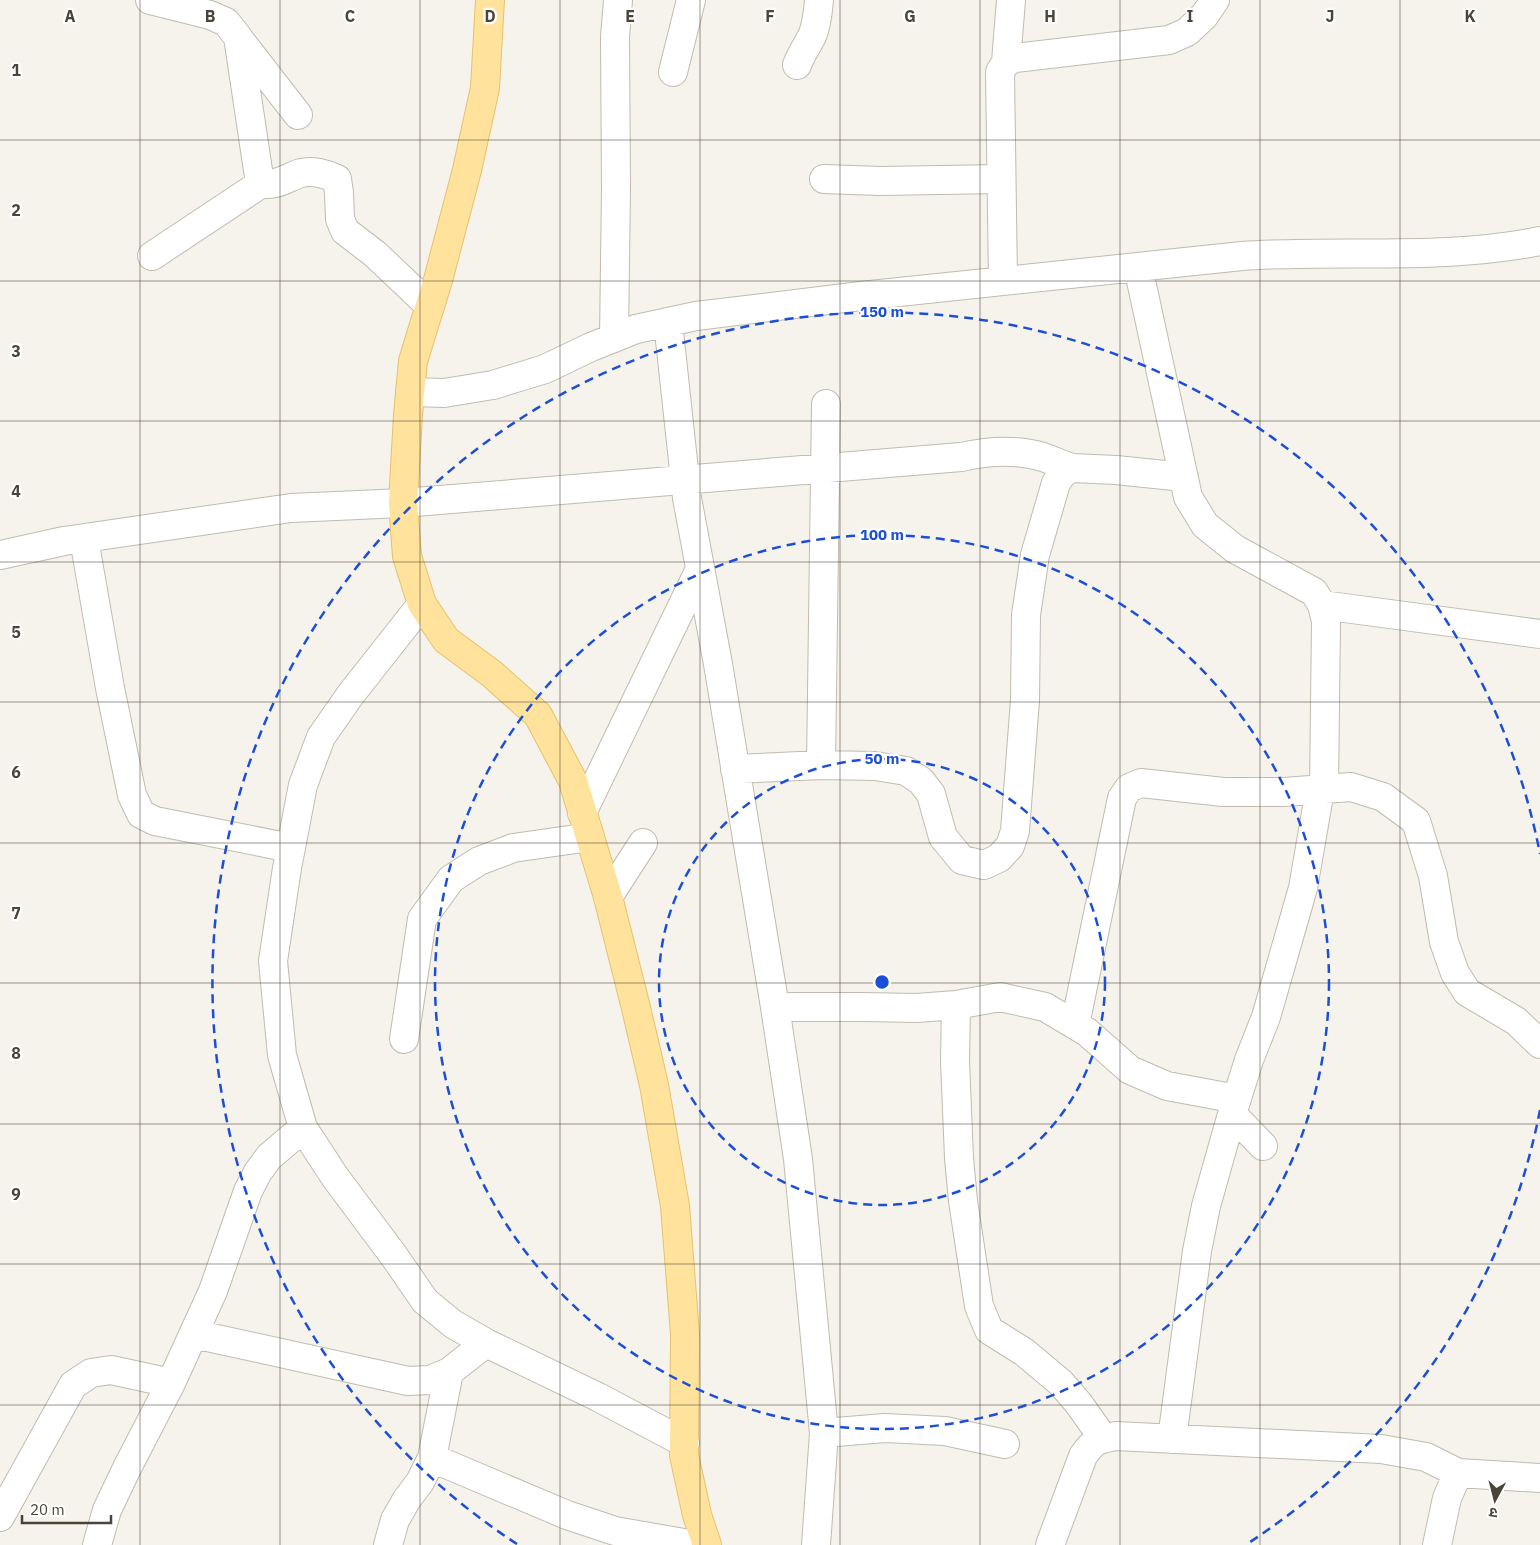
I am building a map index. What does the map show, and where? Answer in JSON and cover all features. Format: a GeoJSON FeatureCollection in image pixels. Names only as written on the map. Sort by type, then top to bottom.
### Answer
{"type":"FeatureCollection","features":[{"type":"Feature","properties":{"kind":"main road"},"geometry":{"type":"LineString","coordinates":[[490,0],[485,88],[467,170],[413,361],[403,503],[407,556],[422,604],[446,640],[492,674],[538,715],[574,781],[608,897],[654,1085],[675,1206],[685,1334],[684,1455],[697,1514],[707,1545]]}},
{"type":"Feature","properties":{"kind":"street"},"geometry":{"type":"LineString","coordinates":[[150,0],[210,15],[226,22],[298,114]]}},
{"type":"Feature","properties":{"kind":"street"},"geometry":{"type":"LineString","coordinates":[[614,338],[616,188],[615,37],[618,0]]}},
{"type":"Feature","properties":{"kind":"street"},"geometry":{"type":"LineString","coordinates":[[673,72],[691,0]]}},
{"type":"Feature","properties":{"kind":"street"},"geometry":{"type":"LineString","coordinates":[[797,65],[815,28],[820,0]]}},
{"type":"Feature","properties":{"kind":"street"},"geometry":{"type":"LineString","coordinates":[[1003,281],[1000,72],[1006,62],[1011,0]]}},
{"type":"Feature","properties":{"kind":"street"},"geometry":{"type":"LineString","coordinates":[[1006,62],[1015,58],[1169,40],[1188,32],[1204,16],[1215,0]]}},
{"type":"Feature","properties":{"kind":"street"},"geometry":{"type":"LineString","coordinates":[[238,37],[259,177],[262,183],[269,185],[303,172],[326,173],[337,179],[340,219],[345,231],[375,254],[430,306]]}},
{"type":"Feature","properties":{"kind":"street"},"geometry":{"type":"LineString","coordinates":[[824,179],[880,181],[1001,179]]}},
{"type":"Feature","properties":{"kind":"street"},"geometry":{"type":"LineString","coordinates":[[152,256],[262,183]]}},
{"type":"Feature","properties":{"kind":"street"},"geometry":{"type":"LineString","coordinates":[[410,392],[444,393],[493,385],[544,369],[636,328],[696,316],[1003,281],[1280,253],[1399,254],[1477,250],[1540,241]]}},
{"type":"Feature","properties":{"kind":"street"},"geometry":{"type":"LineString","coordinates":[[1138,267],[1188,498],[1205,525],[1235,549],[1314,592],[1322,605],[1326,620],[1322,790],[1303,888],[1266,1017],[1234,1106],[1206,1206],[1197,1250],[1172,1439]]}},
{"type":"Feature","properties":{"kind":"street"},"geometry":{"type":"LineString","coordinates":[[668,322],[685,480],[775,1007],[798,1159],[824,1434],[816,1545]]}},
{"type":"Feature","properties":{"kind":"street"},"geometry":{"type":"LineString","coordinates":[[821,765],[826,404]]}},
{"type":"Feature","properties":{"kind":"street"},"geometry":{"type":"LineString","coordinates":[[0,555],[64,541],[291,508],[403,503],[961,457],[982,452],[1014,452],[1042,457],[1072,468],[1116,470],[1184,477]]}},
{"type":"Feature","properties":{"kind":"street"},"geometry":{"type":"LineString","coordinates":[[735,769],[821,765],[875,766],[906,771],[921,781],[931,794],[943,837],[962,860],[984,865],[999,858],[1010,846],[1015,830],[1024,700],[1026,615],[1030,586],[1036,555],[1056,483],[1064,473],[1072,468]]}},
{"type":"Feature","properties":{"kind":"street"},"geometry":{"type":"LineString","coordinates":[[84,539],[110,688],[132,795],[141,814],[155,821],[290,848]]}},
{"type":"Feature","properties":{"kind":"street"},"geometry":{"type":"LineString","coordinates":[[404,1039],[422,919],[451,879],[479,861],[586,825],[700,569]]}},
{"type":"Feature","properties":{"kind":"street"},"geometry":{"type":"LineString","coordinates":[[422,604],[351,694],[321,737],[303,786],[290,848],[273,961],[282,1055],[303,1128],[335,1177],[425,1301],[454,1324],[486,1343],[598,1397],[685,1443]]}},
{"type":"Feature","properties":{"kind":"street"},"geometry":{"type":"LineString","coordinates":[[1322,605],[1540,634]]}},
{"type":"Feature","properties":{"kind":"street"},"geometry":{"type":"LineString","coordinates":[[1075,1025],[1122,798],[1129,788],[1141,783],[1223,792],[1284,792],[1351,787],[1384,797],[1416,821],[1433,876],[1444,942],[1455,973],[1467,992],[1516,1021],[1540,1044]]}},
{"type":"Feature","properties":{"kind":"street"},"geometry":{"type":"LineString","coordinates":[[608,897],[643,843]]}},
{"type":"Feature","properties":{"kind":"street"},"geometry":{"type":"LineString","coordinates":[[775,1007],[917,1008],[956,1005],[1000,997],[1045,1007],[1087,1032],[1130,1070],[1167,1086],[1234,1106],[1264,1146]]}},
{"type":"Feature","properties":{"kind":"street"},"geometry":{"type":"LineString","coordinates":[[956,1005],[954,1061],[959,1158],[963,1201],[979,1306],[989,1330],[1024,1352],[1061,1383],[1079,1404],[1103,1438]]}},
{"type":"Feature","properties":{"kind":"street"},"geometry":{"type":"LineString","coordinates":[[97,1545],[107,1510],[171,1383],[213,1291],[248,1191],[269,1157],[303,1128]]}},
{"type":"Feature","properties":{"kind":"street"},"geometry":{"type":"LineString","coordinates":[[194,1334],[408,1382],[430,1380],[448,1372],[486,1343]]}},
{"type":"Feature","properties":{"kind":"street"},"geometry":{"type":"LineString","coordinates":[[0,1516],[73,1385],[91,1373],[110,1370],[171,1383]]}},
{"type":"Feature","properties":{"kind":"street"},"geometry":{"type":"LineString","coordinates":[[388,1545],[394,1520],[420,1482],[432,1458],[448,1372]]}},
{"type":"Feature","properties":{"kind":"street"},"geometry":{"type":"LineString","coordinates":[[824,1434],[885,1428],[945,1432],[1005,1444]]}},
{"type":"Feature","properties":{"kind":"street"},"geometry":{"type":"LineString","coordinates":[[1050,1545],[1083,1456],[1091,1445],[1103,1438],[1116,1436],[1381,1449],[1426,1457],[1458,1474],[1540,1478]]}},
{"type":"Feature","properties":{"kind":"street"},"geometry":{"type":"LineString","coordinates":[[432,1458],[567,1515],[615,1531],[695,1545]]}},
{"type":"Feature","properties":{"kind":"street"},"geometry":{"type":"LineString","coordinates":[[1437,1545],[1447,1498],[1458,1474]]}}]}
